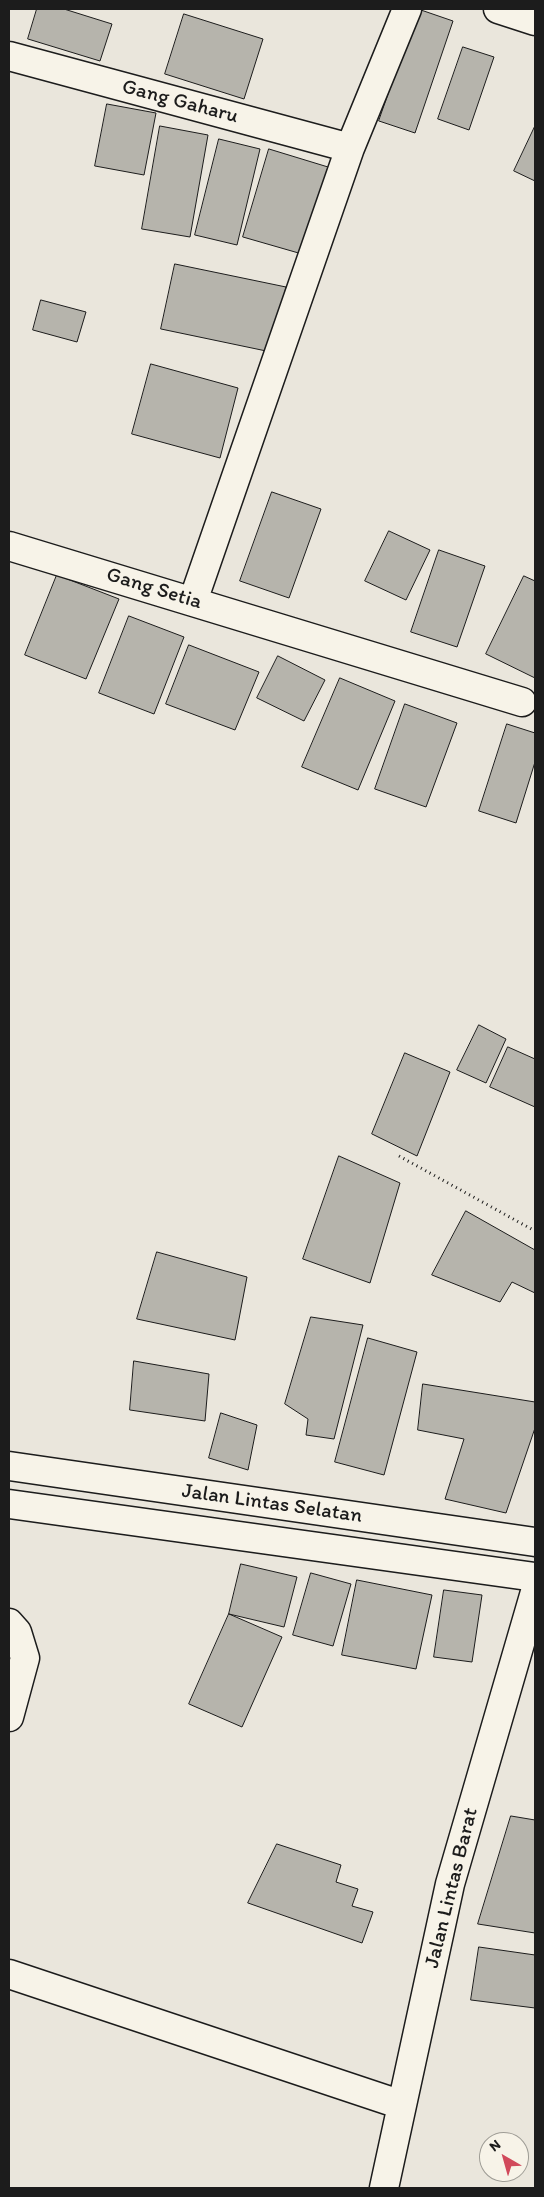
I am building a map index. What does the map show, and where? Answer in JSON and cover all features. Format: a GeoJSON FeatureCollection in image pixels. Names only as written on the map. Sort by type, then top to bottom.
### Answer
{"type":"FeatureCollection","features":[{"type":"Feature","properties":{"kind":"main road"},"geometry":{"type":"LineString","coordinates":[[193,601],[350,148],[408,9]]}},
{"type":"Feature","properties":{"kind":"main road"},"geometry":{"type":"LineString","coordinates":[[498,9],[535,21]]}},
{"type":"Feature","properties":{"kind":"main road","name":"Gang Gaharu"},"geometry":{"type":"LineString","coordinates":[[9,56],[350,148]]}},
{"type":"Feature","properties":{"kind":"main road","name":"Gang Setia"},"geometry":{"type":"LineString","coordinates":[[9,546],[299,632],[522,702]]}},
{"type":"Feature","properties":{"kind":"main road","name":"Jalan Lintas Selatan"},"geometry":{"type":"LineString","coordinates":[[9,1466],[535,1542]]}},
{"type":"Feature","properties":{"kind":"main road","name":"Jalan Lintas Selatan"},"geometry":{"type":"LineString","coordinates":[[9,1504],[535,1577]]}},
{"type":"Feature","properties":{"kind":"main road","name":"Jalan Lintas Barat"},"geometry":{"type":"LineString","coordinates":[[384,2188],[450,1884],[535,1592]]}},
{"type":"Feature","properties":{"kind":"main road"},"geometry":{"type":"LineString","coordinates":[[9,1623],[17,1632],[25,1658],[9,1717]]}},
{"type":"Feature","properties":{"kind":"main road"},"geometry":{"type":"LineString","coordinates":[[9,1974],[402,2105]]}},
{"type":"Feature","properties":{"kind":"path"},"geometry":{"type":"LineString","coordinates":[[399,1156],[535,1231]]}},
{"type":"Feature","properties":{"kind":"building"},"geometry":{"type":"Polygon","coordinates":[[[37,9],[64,9],[112,24],[100,61],[28,39],[37,9]]]}},
{"type":"Feature","properties":{"kind":"building"},"geometry":{"type":"Polygon","coordinates":[[[418,9],[453,21],[415,133],[379,121],[418,9]]]}},
{"type":"Feature","properties":{"kind":"building"},"geometry":{"type":"Polygon","coordinates":[[[184,14],[263,39],[244,99],[165,74],[184,14]]]}},
{"type":"Feature","properties":{"kind":"building"},"geometry":{"type":"Polygon","coordinates":[[[463,47],[494,57],[469,130],[438,119],[463,47]]]}},
{"type":"Feature","properties":{"kind":"building"},"geometry":{"type":"Polygon","coordinates":[[[107,104],[156,113],[144,175],[95,166],[107,104]]]}},
{"type":"Feature","properties":{"kind":"building"},"geometry":{"type":"Polygon","coordinates":[[[160,126],[208,135],[190,237],[142,229],[160,126]]]}},
{"type":"Feature","properties":{"kind":"building"},"geometry":{"type":"Polygon","coordinates":[[[535,126],[535,181],[514,171],[535,126]]]}},
{"type":"Feature","properties":{"kind":"building"},"geometry":{"type":"Polygon","coordinates":[[[219,139],[260,149],[237,245],[195,235],[219,139]]]}},
{"type":"Feature","properties":{"kind":"building"},"geometry":{"type":"Polygon","coordinates":[[[269,149],[328,167],[302,254],[243,237],[269,149]]]}},
{"type":"Feature","properties":{"kind":"building"},"geometry":{"type":"Polygon","coordinates":[[[175,264],[286,287],[271,352],[161,329],[175,264]]]}},
{"type":"Feature","properties":{"kind":"building"},"geometry":{"type":"Polygon","coordinates":[[[41,300],[86,312],[77,342],[33,330],[41,300]]]}},
{"type":"Feature","properties":{"kind":"building"},"geometry":{"type":"Polygon","coordinates":[[[151,364],[238,388],[220,458],[132,434],[151,364]]]}},
{"type":"Feature","properties":{"kind":"building"},"geometry":{"type":"Polygon","coordinates":[[[272,492],[321,509],[289,598],[240,581],[272,492]]]}},
{"type":"Feature","properties":{"kind":"building"},"geometry":{"type":"Polygon","coordinates":[[[389,531],[430,550],[406,600],[365,581],[389,531]]]}},
{"type":"Feature","properties":{"kind":"building"},"geometry":{"type":"Polygon","coordinates":[[[439,550],[485,566],[457,647],[411,632],[439,550]]]}},
{"type":"Feature","properties":{"kind":"building"},"geometry":{"type":"Polygon","coordinates":[[[57,575],[119,599],[86,679],[25,655],[57,575]]]}},
{"type":"Feature","properties":{"kind":"building"},"geometry":{"type":"Polygon","coordinates":[[[524,576],[535,581],[535,678],[486,654],[524,576]]]}},
{"type":"Feature","properties":{"kind":"building"},"geometry":{"type":"Polygon","coordinates":[[[129,616],[184,637],[154,714],[99,693],[129,616]]]}},
{"type":"Feature","properties":{"kind":"building"},"geometry":{"type":"Polygon","coordinates":[[[189,645],[259,672],[235,730],[166,704],[189,645]]]}},
{"type":"Feature","properties":{"kind":"building"},"geometry":{"type":"Polygon","coordinates":[[[278,656],[325,680],[304,721],[257,698],[278,656]]]}},
{"type":"Feature","properties":{"kind":"building"},"geometry":{"type":"Polygon","coordinates":[[[340,678],[395,701],[358,790],[302,767],[340,678]]]}},
{"type":"Feature","properties":{"kind":"building"},"geometry":{"type":"Polygon","coordinates":[[[405,704],[457,723],[426,807],[375,789],[405,704]]]}},
{"type":"Feature","properties":{"kind":"building"},"geometry":{"type":"Polygon","coordinates":[[[507,724],[535,733],[535,762],[516,823],[479,811],[507,724]]]}},
{"type":"Feature","properties":{"kind":"building"},"geometry":{"type":"Polygon","coordinates":[[[479,1025],[506,1039],[486,1083],[457,1070],[479,1025]]]}},
{"type":"Feature","properties":{"kind":"building"},"geometry":{"type":"Polygon","coordinates":[[[508,1047],[535,1059],[535,1107],[490,1087],[508,1047]]]}},
{"type":"Feature","properties":{"kind":"building"},"geometry":{"type":"Polygon","coordinates":[[[405,1053],[450,1072],[417,1156],[372,1134],[405,1053]]]}},
{"type":"Feature","properties":{"kind":"building"},"geometry":{"type":"Polygon","coordinates":[[[339,1156],[400,1183],[370,1283],[303,1259],[339,1156]]]}},
{"type":"Feature","properties":{"kind":"building"},"geometry":{"type":"Polygon","coordinates":[[[466,1211],[535,1250],[535,1293],[512,1282],[500,1302],[432,1275],[466,1211]]]}},
{"type":"Feature","properties":{"kind":"building"},"geometry":{"type":"Polygon","coordinates":[[[157,1252],[247,1277],[235,1340],[137,1319],[157,1252]]]}},
{"type":"Feature","properties":{"kind":"building"},"geometry":{"type":"Polygon","coordinates":[[[311,1317],[363,1325],[334,1439],[306,1435],[308,1419],[285,1404],[311,1317]]]}},
{"type":"Feature","properties":{"kind":"building"},"geometry":{"type":"Polygon","coordinates":[[[368,1338],[417,1352],[384,1475],[335,1462],[368,1338]]]}},
{"type":"Feature","properties":{"kind":"building"},"geometry":{"type":"Polygon","coordinates":[[[134,1361],[209,1374],[205,1421],[130,1410],[134,1361]]]}},
{"type":"Feature","properties":{"kind":"building"},"geometry":{"type":"Polygon","coordinates":[[[423,1384],[535,1402],[535,1428],[506,1513],[445,1499],[464,1439],[418,1430],[423,1384]]]}},
{"type":"Feature","properties":{"kind":"building"},"geometry":{"type":"Polygon","coordinates":[[[221,1413],[257,1425],[248,1470],[209,1458],[221,1413]]]}},
{"type":"Feature","properties":{"kind":"building"},"geometry":{"type":"Polygon","coordinates":[[[241,1564],[297,1577],[284,1627],[229,1614],[241,1564]]]}},
{"type":"Feature","properties":{"kind":"building"},"geometry":{"type":"Polygon","coordinates":[[[311,1573],[351,1584],[333,1646],[293,1635],[311,1573]]]}},
{"type":"Feature","properties":{"kind":"building"},"geometry":{"type":"Polygon","coordinates":[[[357,1580],[432,1595],[416,1669],[342,1655],[357,1580]]]}},
{"type":"Feature","properties":{"kind":"building"},"geometry":{"type":"Polygon","coordinates":[[[444,1590],[482,1595],[472,1662],[434,1657],[444,1590]]]}},
{"type":"Feature","properties":{"kind":"building"},"geometry":{"type":"Polygon","coordinates":[[[229,1614],[282,1637],[242,1727],[189,1704],[229,1614]]]}},
{"type":"Feature","properties":{"kind":"building"},"geometry":{"type":"Polygon","coordinates":[[[511,1816],[535,1820],[535,1933],[478,1924],[511,1816]]]}},
{"type":"Feature","properties":{"kind":"building"},"geometry":{"type":"Polygon","coordinates":[[[277,1844],[341,1865],[336,1882],[358,1889],[352,1906],[373,1912],[362,1943],[248,1903],[277,1844]]]}},
{"type":"Feature","properties":{"kind":"building"},"geometry":{"type":"Polygon","coordinates":[[[479,1947],[535,1955],[535,2008],[471,2000],[479,1947]]]}}]}
